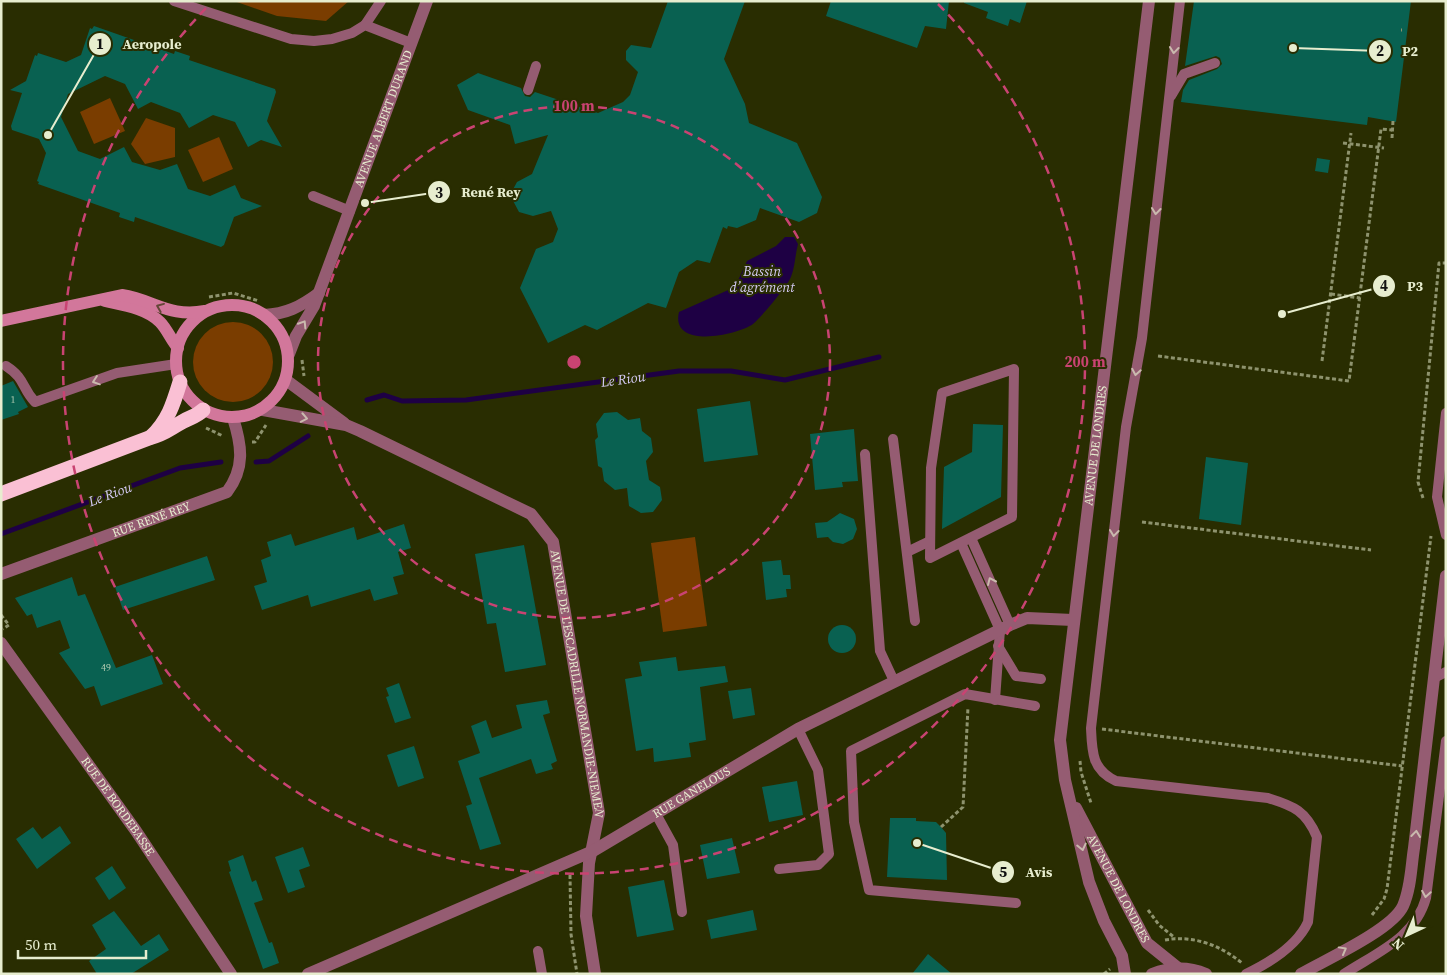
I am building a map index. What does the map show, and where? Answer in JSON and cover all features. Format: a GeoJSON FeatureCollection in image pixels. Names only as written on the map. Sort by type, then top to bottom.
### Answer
{"type":"FeatureCollection","features":[{"type":"Feature","properties":{"kind":"highway"},"geometry":{"type":"LineString","coordinates":[[150,438],[168,418],[180,382]]}},
{"type":"Feature","properties":{"kind":"highway"},"geometry":{"type":"LineString","coordinates":[[1,494],[150,438],[164,435],[182,422],[195,418],[203,410]]}},
{"type":"Feature","properties":{"kind":"street","name":"AVENUE ALBERT DURAND"},"geometry":{"type":"LineString","coordinates":[[289,354],[296,336],[314,306],[427,1]]}},
{"type":"Feature","properties":{"kind":"street","name":"AVENUE DE LONDRES"},"geometry":{"type":"LineString","coordinates":[[1125,974],[1122,956],[1104,921],[1089,882],[1065,780],[1060,740],[1148,1]]}},
{"type":"Feature","properties":{"kind":"street"},"geometry":{"type":"LineString","coordinates":[[264,316],[298,308],[318,293]]}},
{"type":"Feature","properties":{"kind":"street"},"geometry":{"type":"LineString","coordinates":[[1,321],[122,295],[136,297],[169,310],[188,314],[217,307],[237,305],[248,307],[264,316],[283,334],[289,354],[286,380],[277,397],[263,410],[252,415],[233,418],[203,410],[194,402],[180,382],[176,364],[178,348],[186,330],[207,310]]}},
{"type":"Feature","properties":{"kind":"street"},"geometry":{"type":"LineString","coordinates":[[100,300],[131,307],[153,316],[161,323],[178,348]]}},
{"type":"Feature","properties":{"kind":"street","name":"AVENUE DE L'ESCADRILLE NORMANDIE-NIEMEN"},"geometry":{"type":"LineString","coordinates":[[286,380],[346,425],[531,514],[553,542],[598,813],[587,888],[586,916],[595,974]]}},
{"type":"Feature","properties":{"kind":"street","name":"AVENUE DE L'ESCADRILLE NORMANDIE-NIEMEN"},"geometry":{"type":"LineString","coordinates":[[263,410],[346,425]]}},
{"type":"Feature","properties":{"kind":"street","name":"RUE RENÉ REY"},"geometry":{"type":"LineString","coordinates":[[1,574],[227,492],[239,470],[240,447],[233,418]]}},
{"type":"Feature","properties":{"kind":"street"},"geometry":{"type":"LineString","coordinates":[[1301,974],[1389,923],[1403,906],[1410,882],[1440,675],[1446,576]]}},
{"type":"Feature","properties":{"kind":"street","name":"RUE GANELOUS"},"geometry":{"type":"LineString","coordinates":[[308,974],[593,851],[798,729],[1005,627],[1027,618],[1073,620]]}},
{"type":"Feature","properties":{"kind":"street","name":"RUE DE BORDEBASSE"},"geometry":{"type":"LineString","coordinates":[[1,643],[136,831],[231,974]]}},
{"type":"Feature","properties":{"kind":"street","name":"AVENUE DE LONDRES"},"geometry":{"type":"LineString","coordinates":[[1071,799],[1090,831],[1148,943],[1178,968]]}},
{"type":"Feature","properties":{"kind":"street"},"geometry":{"type":"LineString","coordinates":[[1152,974],[1166,969],[1178,968],[1206,974]]}},
{"type":"Feature","properties":{"kind":"lane"},"geometry":{"type":"LineString","coordinates":[[174,1],[291,38],[306,40],[332,39],[352,33],[365,25],[381,1]]}},
{"type":"Feature","properties":{"kind":"lane"},"geometry":{"type":"LineString","coordinates":[[1180,1],[1142,338],[1126,427],[1091,728],[1092,753],[1095,763],[1106,776],[1116,781],[1268,798],[1291,805],[1306,816],[1317,837],[1308,922],[1304,932],[1285,950],[1246,974]]}},
{"type":"Feature","properties":{"kind":"lane"},"geometry":{"type":"LineString","coordinates":[[365,25],[411,44]]}},
{"type":"Feature","properties":{"kind":"lane"},"geometry":{"type":"LineString","coordinates":[[1168,101],[1184,74],[1215,64]]}},
{"type":"Feature","properties":{"kind":"lane"},"geometry":{"type":"LineString","coordinates":[[528,90],[536,66]]}},
{"type":"Feature","properties":{"kind":"lane"},"geometry":{"type":"LineString","coordinates":[[312,196],[350,211]]}},
{"type":"Feature","properties":{"kind":"lane"},"geometry":{"type":"LineString","coordinates":[[6,366],[20,374],[29,395],[35,402],[117,373],[176,364]]}},
{"type":"Feature","properties":{"kind":"lane"},"geometry":{"type":"LineString","coordinates":[[1014,369],[1012,517],[971,538],[930,558],[931,468],[942,393],[1014,369]]}},
{"type":"Feature","properties":{"kind":"lane"},"geometry":{"type":"LineString","coordinates":[[1446,412],[1437,497],[1446,535]]}},
{"type":"Feature","properties":{"kind":"lane"},"geometry":{"type":"LineString","coordinates":[[894,439],[915,621]]}},
{"type":"Feature","properties":{"kind":"lane"},"geometry":{"type":"LineString","coordinates":[[865,454],[880,650],[894,681]]}},
{"type":"Feature","properties":{"kind":"lane"},"geometry":{"type":"LineString","coordinates":[[971,538],[1005,627],[998,646],[995,700]]}},
{"type":"Feature","properties":{"kind":"lane"},"geometry":{"type":"LineString","coordinates":[[907,552],[930,541]]}},
{"type":"Feature","properties":{"kind":"lane"},"geometry":{"type":"LineString","coordinates":[[961,543],[1005,627]]}},
{"type":"Feature","properties":{"kind":"lane"},"geometry":{"type":"LineString","coordinates":[[998,646],[1016,676],[1041,679]]}},
{"type":"Feature","properties":{"kind":"lane"},"geometry":{"type":"LineString","coordinates":[[1016,902],[869,890],[854,822],[852,751],[965,694],[1035,706]]}},
{"type":"Feature","properties":{"kind":"lane"},"geometry":{"type":"LineString","coordinates":[[779,869],[818,865],[829,854],[818,770],[798,729]]}},
{"type":"Feature","properties":{"kind":"lane"},"geometry":{"type":"LineString","coordinates":[[1344,974],[1407,933],[1422,910],[1426,898],[1446,741]]}},
{"type":"Feature","properties":{"kind":"lane"},"geometry":{"type":"LineString","coordinates":[[656,814],[672,845],[682,912]]}},
{"type":"Feature","properties":{"kind":"lane"},"geometry":{"type":"LineString","coordinates":[[538,951],[542,974]]}},
{"type":"Feature","properties":{"kind":"path"},"geometry":{"type":"LineString","coordinates":[[1392,138],[1393,121]]}},
{"type":"Feature","properties":{"kind":"path"},"geometry":{"type":"LineString","coordinates":[[1158,356],[1349,381],[1381,129],[1392,130]]}},
{"type":"Feature","properties":{"kind":"path"},"geometry":{"type":"LineString","coordinates":[[1322,361],[1351,133]]}},
{"type":"Feature","properties":{"kind":"path"},"geometry":{"type":"LineString","coordinates":[[1344,143],[1384,148]]}},
{"type":"Feature","properties":{"kind":"path"},"geometry":{"type":"LineString","coordinates":[[1424,499],[1418,482],[1439,262],[1446,263]]}},
{"type":"Feature","properties":{"kind":"path"},"geometry":{"type":"LineString","coordinates":[[1331,294],[1360,298]]}},
{"type":"Feature","properties":{"kind":"path"},"geometry":{"type":"LineString","coordinates":[[302,357],[306,382]]}},
{"type":"Feature","properties":{"kind":"path"},"geometry":{"type":"LineString","coordinates":[[1142,522],[1370,550]]}},
{"type":"Feature","properties":{"kind":"path"},"geometry":{"type":"LineString","coordinates":[[1369,917],[1384,899],[1387,889],[1432,538],[1431,529]]}},
{"type":"Feature","properties":{"kind":"path"},"geometry":{"type":"LineString","coordinates":[[1,615],[9,625],[1,630]]}},
{"type":"Feature","properties":{"kind":"path"},"geometry":{"type":"LineString","coordinates":[[941,827],[963,807],[968,706],[975,696]]}},
{"type":"Feature","properties":{"kind":"path"},"geometry":{"type":"LineString","coordinates":[[1091,728],[1402,766]]}},
{"type":"Feature","properties":{"kind":"path"},"geometry":{"type":"LineString","coordinates":[[571,860],[569,897],[571,934],[577,974]]}},
{"type":"Feature","properties":{"kind":"shaded area"},"geometry":{"type":"Polygon","coordinates":[[[234,1],[349,1],[326,21],[277,16],[234,1]]]}},
{"type":"Feature","properties":{"kind":"shaded area"},"geometry":{"type":"Polygon","coordinates":[[[110,98],[125,131],[94,144],[80,112],[110,98]]]}},
{"type":"Feature","properties":{"kind":"shaded area"},"geometry":{"type":"Polygon","coordinates":[[[146,118],[175,128],[175,157],[145,164],[131,144],[146,118]]]}},
{"type":"Feature","properties":{"kind":"shaded area"},"geometry":{"type":"Polygon","coordinates":[[[219,137],[233,169],[203,182],[188,150],[219,137]]]}},
{"type":"Feature","properties":{"kind":"shaded area"},"geometry":{"type":"Polygon","coordinates":[[[233,322],[248,325],[261,334],[270,347],[273,362],[270,377],[261,390],[248,399],[233,402],[218,399],[205,390],[196,377],[193,362],[196,347],[205,334],[218,325],[233,322]]]}},
{"type":"Feature","properties":{"kind":"shaded area"},"geometry":{"type":"Polygon","coordinates":[[[695,537],[707,626],[663,632],[651,543],[695,537]]]}},
{"type":"Feature","properties":{"kind":"water","name":"Bassin d’agrément"},"geometry":{"type":"Polygon","coordinates":[[[785,237],[794,237],[798,244],[792,275],[778,296],[753,324],[720,335],[694,335],[684,331],[679,324],[679,312],[735,287],[747,261],[776,246],[785,237]]]}},
{"type":"Feature","properties":{"kind":"building"},"geometry":{"type":"Polygon","coordinates":[[[668,1],[745,1],[724,59],[745,104],[749,123],[797,143],[822,197],[817,213],[799,222],[760,208],[756,220],[737,228],[728,226],[727,229],[723,227],[710,263],[697,260],[679,272],[666,308],[648,303],[597,330],[585,325],[548,343],[520,288],[536,249],[553,242],[558,229],[551,211],[533,216],[519,212],[510,195],[517,182],[532,174],[548,135],[515,144],[510,125],[468,110],[457,85],[478,73],[521,88],[525,96],[530,97],[535,92],[598,113],[623,102],[630,95],[638,72],[626,60],[626,51],[631,45],[651,48],[668,1]]]}},
{"type":"Feature","properties":{"kind":"building"},"geometry":{"type":"Polygon","coordinates":[[[831,1],[949,1],[946,29],[925,26],[917,48],[826,16],[831,1]]]}},
{"type":"Feature","properties":{"kind":"building"},"geometry":{"type":"Polygon","coordinates":[[[964,1],[1027,1],[1020,23],[1010,19],[1008,26],[986,18],[988,12],[964,3],[964,1]]]}},
{"type":"Feature","properties":{"kind":"building"},"geometry":{"type":"Polygon","coordinates":[[[1194,1],[1411,1],[1396,122],[1368,117],[1367,125],[1181,102],[1183,90],[1189,80],[1217,69],[1222,64],[1220,58],[1216,56],[1185,66],[1194,1]]]}},
{"type":"Feature","properties":{"kind":"building"},"geometry":{"type":"Polygon","coordinates":[[[94,26],[174,54],[175,51],[190,56],[189,60],[275,89],[276,92],[267,121],[282,147],[261,140],[248,147],[235,122],[213,115],[189,128],[180,113],[151,102],[138,109],[125,84],[105,76],[68,94],[61,117],[78,151],[100,159],[124,147],[132,162],[160,170],[177,164],[188,189],[210,196],[235,185],[241,198],[262,206],[234,217],[224,245],[221,247],[135,217],[134,222],[119,217],[120,213],[38,184],[39,182],[37,181],[46,153],[39,139],[12,130],[11,126],[22,93],[10,90],[26,81],[35,55],[37,56],[38,53],[66,62],[81,55],[90,28],[92,29],[94,26]]]}},
{"type":"Feature","properties":{"kind":"building"},"geometry":{"type":"Polygon","coordinates":[[[1317,158],[1330,160],[1328,173],[1315,171],[1317,158]]]}},
{"type":"Feature","properties":{"kind":"building"},"geometry":{"type":"Polygon","coordinates":[[[13,381],[28,407],[18,412],[19,414],[1,420],[1,386],[13,381]]]}},
{"type":"Feature","properties":{"kind":"building"},"geometry":{"type":"Polygon","coordinates":[[[750,401],[758,455],[704,462],[697,409],[750,401]]]}},
{"type":"Feature","properties":{"kind":"building"},"geometry":{"type":"Polygon","coordinates":[[[617,412],[628,420],[640,418],[642,431],[651,438],[653,452],[646,461],[649,480],[660,487],[662,500],[653,512],[641,513],[629,506],[627,488],[615,490],[604,481],[602,468],[598,466],[595,440],[598,437],[596,424],[604,413],[617,412]]]}},
{"type":"Feature","properties":{"kind":"building"},"geometry":{"type":"Polygon","coordinates":[[[973,424],[1003,425],[1001,497],[942,529],[944,467],[972,452],[973,424]]]}},
{"type":"Feature","properties":{"kind":"building"},"geometry":{"type":"Polygon","coordinates":[[[854,429],[858,481],[842,482],[843,487],[815,490],[810,434],[854,429]]]}},
{"type":"Feature","properties":{"kind":"building"},"geometry":{"type":"Polygon","coordinates":[[[1206,457],[1248,463],[1241,525],[1199,519],[1206,457]]]}},
{"type":"Feature","properties":{"kind":"building"},"geometry":{"type":"Polygon","coordinates":[[[840,513],[854,519],[857,529],[853,539],[843,544],[833,542],[828,537],[817,538],[815,523],[827,522],[840,513]]]}},
{"type":"Feature","properties":{"kind":"building"},"geometry":{"type":"Polygon","coordinates":[[[404,524],[411,548],[398,552],[404,574],[393,577],[398,594],[374,601],[370,589],[311,607],[308,595],[262,610],[254,586],[267,582],[261,560],[271,556],[267,542],[291,534],[295,546],[354,527],[357,540],[404,524]]]}},
{"type":"Feature","properties":{"kind":"building"},"geometry":{"type":"Polygon","coordinates":[[[524,545],[546,665],[505,672],[496,623],[487,624],[475,554],[524,545]]]}},
{"type":"Feature","properties":{"kind":"building"},"geometry":{"type":"Polygon","coordinates":[[[207,556],[215,580],[123,610],[115,587],[207,556]]]}},
{"type":"Feature","properties":{"kind":"building"},"geometry":{"type":"Polygon","coordinates":[[[781,560],[783,575],[790,575],[791,589],[786,589],[787,597],[766,600],[762,562],[781,560]]]}},
{"type":"Feature","properties":{"kind":"building"},"geometry":{"type":"Polygon","coordinates":[[[72,577],[78,596],[85,594],[116,668],[152,655],[163,684],[101,706],[94,686],[85,689],[59,653],[70,648],[60,620],[37,628],[32,614],[27,616],[15,598],[72,577]]]}},
{"type":"Feature","properties":{"kind":"building"},"geometry":{"type":"Polygon","coordinates":[[[842,625],[852,629],[856,639],[852,649],[842,653],[832,649],[828,639],[832,629],[842,625]]]}},
{"type":"Feature","properties":{"kind":"building"},"geometry":{"type":"Polygon","coordinates":[[[676,657],[678,671],[725,666],[728,682],[700,687],[706,740],[689,743],[691,757],[654,762],[653,748],[636,751],[625,679],[642,676],[639,662],[676,657]]]}},
{"type":"Feature","properties":{"kind":"building"},"geometry":{"type":"Polygon","coordinates":[[[399,683],[411,718],[395,723],[386,697],[389,696],[386,688],[399,683]]]}},
{"type":"Feature","properties":{"kind":"building"},"geometry":{"type":"Polygon","coordinates":[[[751,688],[755,715],[733,719],[728,691],[751,688]]]}},
{"type":"Feature","properties":{"kind":"building"},"geometry":{"type":"Polygon","coordinates":[[[547,700],[550,713],[543,715],[557,761],[551,764],[553,769],[536,774],[531,759],[479,778],[501,844],[480,850],[466,806],[472,804],[458,761],[480,753],[471,726],[486,720],[492,738],[522,728],[516,705],[547,700]]]}},
{"type":"Feature","properties":{"kind":"building"},"geometry":{"type":"Polygon","coordinates":[[[414,746],[424,778],[398,787],[387,755],[414,746]]]}},
{"type":"Feature","properties":{"kind":"building"},"geometry":{"type":"Polygon","coordinates":[[[797,781],[803,815],[769,822],[762,787],[797,781]]]}},
{"type":"Feature","properties":{"kind":"building"},"geometry":{"type":"Polygon","coordinates":[[[890,818],[916,818],[916,821],[936,822],[941,827],[946,833],[947,880],[887,877],[890,818]]]}},
{"type":"Feature","properties":{"kind":"building"},"geometry":{"type":"Polygon","coordinates":[[[60,826],[71,843],[37,869],[16,839],[33,827],[42,839],[60,826]]]}},
{"type":"Feature","properties":{"kind":"building"},"geometry":{"type":"Polygon","coordinates":[[[732,838],[740,873],[707,879],[700,845],[732,838]]]}},
{"type":"Feature","properties":{"kind":"building"},"geometry":{"type":"Polygon","coordinates":[[[303,847],[310,866],[299,870],[305,887],[288,893],[275,857],[303,847]]]}},
{"type":"Feature","properties":{"kind":"building"},"geometry":{"type":"Polygon","coordinates":[[[243,855],[252,882],[256,880],[263,900],[254,903],[269,943],[272,942],[279,963],[263,969],[229,872],[231,871],[228,861],[243,855]]]}},
{"type":"Feature","properties":{"kind":"building"},"geometry":{"type":"Polygon","coordinates":[[[112,866],[126,888],[109,900],[95,878],[112,866]]]}},
{"type":"Feature","properties":{"kind":"building"},"geometry":{"type":"Polygon","coordinates":[[[664,880],[674,930],[637,937],[628,887],[664,880]]]}},
{"type":"Feature","properties":{"kind":"building"},"geometry":{"type":"Polygon","coordinates":[[[753,910],[757,930],[711,939],[707,920],[753,910]]]}},
{"type":"Feature","properties":{"kind":"building"},"geometry":{"type":"Polygon","coordinates":[[[114,911],[141,946],[159,934],[169,950],[131,974],[97,974],[89,961],[106,949],[92,925],[114,911]]]}},
{"type":"Feature","properties":{"kind":"building"},"geometry":{"type":"Polygon","coordinates":[[[928,954],[952,974],[912,974],[928,954]]]}},
{"type":"Feature","properties":{"kind":"waterway","name":"Le Riou"},"geometry":{"type":"LineString","coordinates":[[367,400],[384,395],[402,401],[466,400],[679,371],[731,371],[785,380],[879,357]]}},
{"type":"Feature","properties":{"kind":"waterway","name":"Le Riou"},"geometry":{"type":"LineString","coordinates":[[256,462],[269,461],[308,436]]}},
{"type":"Feature","properties":{"kind":"waterway","name":"Le Riou"},"geometry":{"type":"LineString","coordinates":[[1,534],[180,468],[221,462]]}},
{"type":"Feature","properties":{"kind":"place","name":"P2"},"geometry":{"type":"Point","coordinates":[1293,48]}},
{"type":"Feature","properties":{"kind":"place","name":"Aeropole"},"geometry":{"type":"Point","coordinates":[48,135]}},
{"type":"Feature","properties":{"kind":"place","name":"René Rey"},"geometry":{"type":"Point","coordinates":[365,203]}},
{"type":"Feature","properties":{"kind":"place","name":"P3"},"geometry":{"type":"Point","coordinates":[1282,314]}},
{"type":"Feature","properties":{"kind":"place","name":"Avis"},"geometry":{"type":"Point","coordinates":[917,843]}}]}
